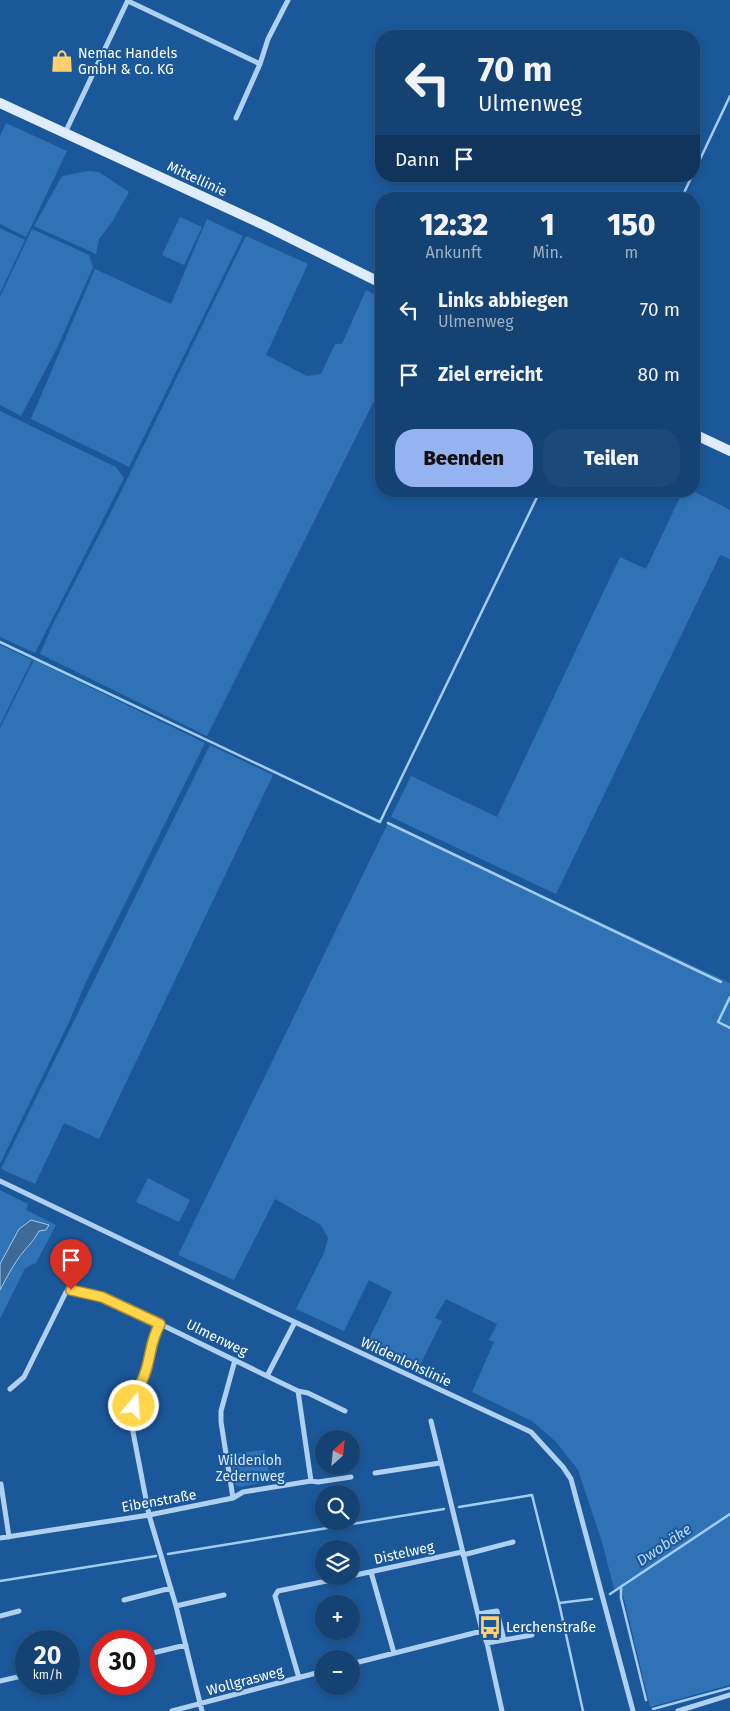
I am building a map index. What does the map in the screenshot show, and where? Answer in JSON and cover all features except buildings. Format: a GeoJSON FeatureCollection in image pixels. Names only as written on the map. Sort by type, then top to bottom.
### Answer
{"type":"FeatureCollection","features":[{"type":"Feature","properties":{"kind":"street"},"geometry":{"type":"LineString","coordinates":[[65,133],[128,0],[260,64]]}},
{"type":"Feature","properties":{"kind":"street"},"geometry":{"type":"LineString","coordinates":[[236,118],[260,64],[268,39],[288,0]]}},
{"type":"Feature","properties":{"kind":"street","name":"Mittellinie"},"geometry":{"type":"LineString","coordinates":[[0,103],[264,225],[375,280]]}},
{"type":"Feature","properties":{"kind":"street"},"geometry":{"type":"LineString","coordinates":[[700,437],[730,451]]}},
{"type":"Feature","properties":{"kind":"street","name":"Wildenlohslinie"},"geometry":{"type":"LineString","coordinates":[[0,1181],[531,1432],[558,1460],[571,1479],[633,1711]]}},
{"type":"Feature","properties":{"kind":"street","name":"Ulmenweg"},"geometry":{"type":"LineString","coordinates":[[10,1389],[24,1377],[66,1292],[71,1290],[102,1297],[268,1376]]}},
{"type":"Feature","properties":{"kind":"street"},"geometry":{"type":"LineString","coordinates":[[295,1322],[268,1376],[298,1392],[308,1393],[346,1411]]}},
{"type":"Feature","properties":{"kind":"street"},"geometry":{"type":"LineString","coordinates":[[160,1324],[155,1332],[145,1375],[135,1395],[133,1432],[150,1515],[176,1606],[202,1711]]}},
{"type":"Feature","properties":{"kind":"street"},"geometry":{"type":"LineString","coordinates":[[233,1498],[221,1422],[221,1411],[235,1360]]}},
{"type":"Feature","properties":{"kind":"street"},"geometry":{"type":"LineString","coordinates":[[298,1392],[311,1481]]}},
{"type":"Feature","properties":{"kind":"street"},"geometry":{"type":"LineString","coordinates":[[430,1422],[482,1631],[487,1643],[502,1711]]}},
{"type":"Feature","properties":{"kind":"street"},"geometry":{"type":"LineString","coordinates":[[375,1473],[440,1463]]}},
{"type":"Feature","properties":{"kind":"street","name":"Eibenstraße"},"geometry":{"type":"LineString","coordinates":[[0,1538],[150,1515],[233,1498],[243,1492],[311,1481],[318,1482],[351,1477]]}},
{"type":"Feature","properties":{"kind":"street"},"geometry":{"type":"LineString","coordinates":[[1,1484],[9,1537]]}},
{"type":"Feature","properties":{"kind":"street"},"geometry":{"type":"LineString","coordinates":[[462,1553],[513,1542]]}},
{"type":"Feature","properties":{"kind":"street","name":"Distelweg"},"geometry":{"type":"LineString","coordinates":[[360,1574],[462,1553]]}},
{"type":"Feature","properties":{"kind":"street"},"geometry":{"type":"LineString","coordinates":[[371,1572],[394,1653]]}},
{"type":"Feature","properties":{"kind":"street","name":"Distelweg"},"geometry":{"type":"LineString","coordinates":[[299,1678],[275,1596],[278,1591],[315,1583]]}},
{"type":"Feature","properties":{"kind":"street"},"geometry":{"type":"LineString","coordinates":[[124,1600],[171,1588]]}},
{"type":"Feature","properties":{"kind":"street"},"geometry":{"type":"LineString","coordinates":[[176,1606],[224,1595]]}},
{"type":"Feature","properties":{"kind":"street"},"geometry":{"type":"LineString","coordinates":[[0,1616],[19,1611]]}},
{"type":"Feature","properties":{"kind":"street"},"geometry":{"type":"LineString","coordinates":[[478,1614],[497,1611],[504,1640]]}},
{"type":"Feature","properties":{"kind":"street"},"geometry":{"type":"LineString","coordinates":[[360,1662],[482,1631]]}},
{"type":"Feature","properties":{"kind":"street"},"geometry":{"type":"LineString","coordinates":[[487,1643],[532,1635]]}},
{"type":"Feature","properties":{"kind":"street"},"geometry":{"type":"LineString","coordinates":[[155,1652],[186,1645]]}},
{"type":"Feature","properties":{"kind":"street","name":"Wollgrasweg"},"geometry":{"type":"LineString","coordinates":[[172,1711],[315,1674]]}},
{"type":"Feature","properties":{"kind":"street"},"geometry":{"type":"LineString","coordinates":[[0,1682],[15,1678]]}},
{"type":"Feature","properties":{"kind":"street"},"geometry":{"type":"LineString","coordinates":[[678,1711],[730,1695]]}},
{"type":"Feature","properties":{"kind":"green space"},"geometry":{"type":"Polygon","coordinates":[[[6,123],[67,151],[26,237],[0,224],[0,136],[6,123]]]}},
{"type":"Feature","properties":{"kind":"green space"},"geometry":{"type":"Polygon","coordinates":[[[88,171],[99,172],[129,192],[112,222],[99,239],[96,254],[34,226],[62,176],[88,171]]]}},
{"type":"Feature","properties":{"kind":"green space"},"geometry":{"type":"Polygon","coordinates":[[[180,217],[202,227],[184,265],[162,255],[180,217]]]}},
{"type":"Feature","properties":{"kind":"green space"},"geometry":{"type":"Polygon","coordinates":[[[207,219],[243,236],[129,467],[31,419],[95,269],[171,304],[207,219]]]}},
{"type":"Feature","properties":{"kind":"green space"},"geometry":{"type":"Polygon","coordinates":[[[0,228],[25,240],[0,293],[0,228]]]}},
{"type":"Feature","properties":{"kind":"green space"},"geometry":{"type":"Polygon","coordinates":[[[32,229],[89,255],[93,267],[57,348],[21,416],[0,405],[0,297],[32,229]]]}},
{"type":"Feature","properties":{"kind":"green space"},"geometry":{"type":"Polygon","coordinates":[[[246,236],[308,264],[266,355],[307,376],[321,374],[335,344],[342,344],[366,290],[375,295],[375,399],[207,736],[40,654],[53,624],[114,506],[246,236]]]}},
{"type":"Feature","properties":{"kind":"green space"},"geometry":{"type":"Polygon","coordinates":[[[0,411],[116,467],[124,478],[35,653],[0,637],[0,411]]]}},
{"type":"Feature","properties":{"kind":"green space"},"geometry":{"type":"Polygon","coordinates":[[[700,495],[730,510],[730,559],[720,555],[556,894],[391,817],[411,776],[497,817],[620,557],[646,569],[680,497],[700,497],[700,495]]]}},
{"type":"Feature","properties":{"kind":"green space"},"geometry":{"type":"Polygon","coordinates":[[[0,645],[32,660],[0,725],[0,645]]]}},
{"type":"Feature","properties":{"kind":"green space"},"geometry":{"type":"Polygon","coordinates":[[[34,660],[205,743],[86,982],[69,1022],[0,1164],[0,728],[34,660]]]}},
{"type":"Feature","properties":{"kind":"green space"},"geometry":{"type":"Polygon","coordinates":[[[210,745],[273,775],[99,1139],[64,1123],[35,1184],[1,1169],[210,745]]]}},
{"type":"Feature","properties":{"kind":"green space"},"geometry":{"type":"Polygon","coordinates":[[[388,823],[730,983],[730,1685],[650,1707],[621,1586],[614,1589],[602,1542],[578,1470],[556,1442],[532,1421],[472,1392],[494,1342],[489,1340],[497,1324],[446,1299],[435,1318],[442,1321],[419,1367],[367,1343],[392,1292],[369,1280],[344,1331],[296,1309],[324,1253],[328,1238],[321,1225],[275,1199],[234,1280],[178,1255],[388,823]]]}},
{"type":"Feature","properties":{"kind":"green space"},"geometry":{"type":"Polygon","coordinates":[[[148,1178],[190,1200],[179,1222],[136,1202],[148,1178]]]}},
{"type":"Feature","properties":{"kind":"green space"},"geometry":{"type":"Polygon","coordinates":[[[0,1190],[28,1204],[26,1210],[56,1225],[36,1263],[25,1268],[0,1319],[0,1291],[6,1276],[39,1231],[46,1230],[49,1225],[27,1222],[19,1229],[0,1263],[0,1190]]]}},
{"type":"Feature","properties":{"kind":"green space","name":"Wildenloh Zedernweg"},"geometry":{"type":"Polygon","coordinates":[[[265,1450],[270,1481],[240,1487],[235,1485],[231,1454],[265,1450]]]}},
{"type":"Feature","properties":{"kind":"shaded area"},"geometry":{"type":"Polygon","coordinates":[[[31,1220],[49,1225],[46,1230],[39,1231],[20,1256],[0,1290],[0,1264],[19,1229],[31,1220]]]}},
{"type":"Feature","properties":{"kind":"waterway"},"geometry":{"type":"LineString","coordinates":[[700,159],[730,96]]}},
{"type":"Feature","properties":{"kind":"waterway"},"geometry":{"type":"LineString","coordinates":[[684,192],[689,182]]}},
{"type":"Feature","properties":{"kind":"waterway"},"geometry":{"type":"LineString","coordinates":[[0,642],[380,822],[537,497]]}},
{"type":"Feature","properties":{"kind":"waterway"},"geometry":{"type":"LineString","coordinates":[[388,823],[721,982]]}},
{"type":"Feature","properties":{"kind":"waterway"},"geometry":{"type":"LineString","coordinates":[[730,997],[718,1022],[730,1028]]}},
{"type":"Feature","properties":{"kind":"waterway"},"geometry":{"type":"LineString","coordinates":[[459,1507],[532,1495],[559,1603]]}},
{"type":"Feature","properties":{"kind":"waterway"},"geometry":{"type":"LineString","coordinates":[[168,1554],[444,1509]]}},
{"type":"Feature","properties":{"kind":"waterway","name":"Dwobäke"},"geometry":{"type":"LineString","coordinates":[[610,1594],[730,1514]]}},
{"type":"Feature","properties":{"kind":"waterway"},"geometry":{"type":"LineString","coordinates":[[0,1581],[156,1556]]}},
{"type":"Feature","properties":{"kind":"waterway"},"geometry":{"type":"LineString","coordinates":[[621,1588],[621,1598],[646,1700]]}},
{"type":"Feature","properties":{"kind":"waterway","name":"Dwobäke"},"geometry":{"type":"LineString","coordinates":[[583,1711],[559,1603],[592,1599]]}},
{"type":"Feature","properties":{"kind":"waterway"},"geometry":{"type":"LineString","coordinates":[[653,1709],[730,1688]]}},
{"type":"Feature","properties":{"kind":"place","name":"Nemac Handels GmbH & Co. KG"},"geometry":{"type":"Point","coordinates":[62,61]}},
{"type":"Feature","properties":{"kind":"place","name":"Lerchenstraße"},"geometry":{"type":"Point","coordinates":[490,1627]}},
{"type":"Feature","properties":{"kind":"route"},"geometry":{"type":"LineString","coordinates":[[71,1290],[102,1297],[160,1324],[155,1332],[145,1375],[135,1395],[134,1406]]}}]}
